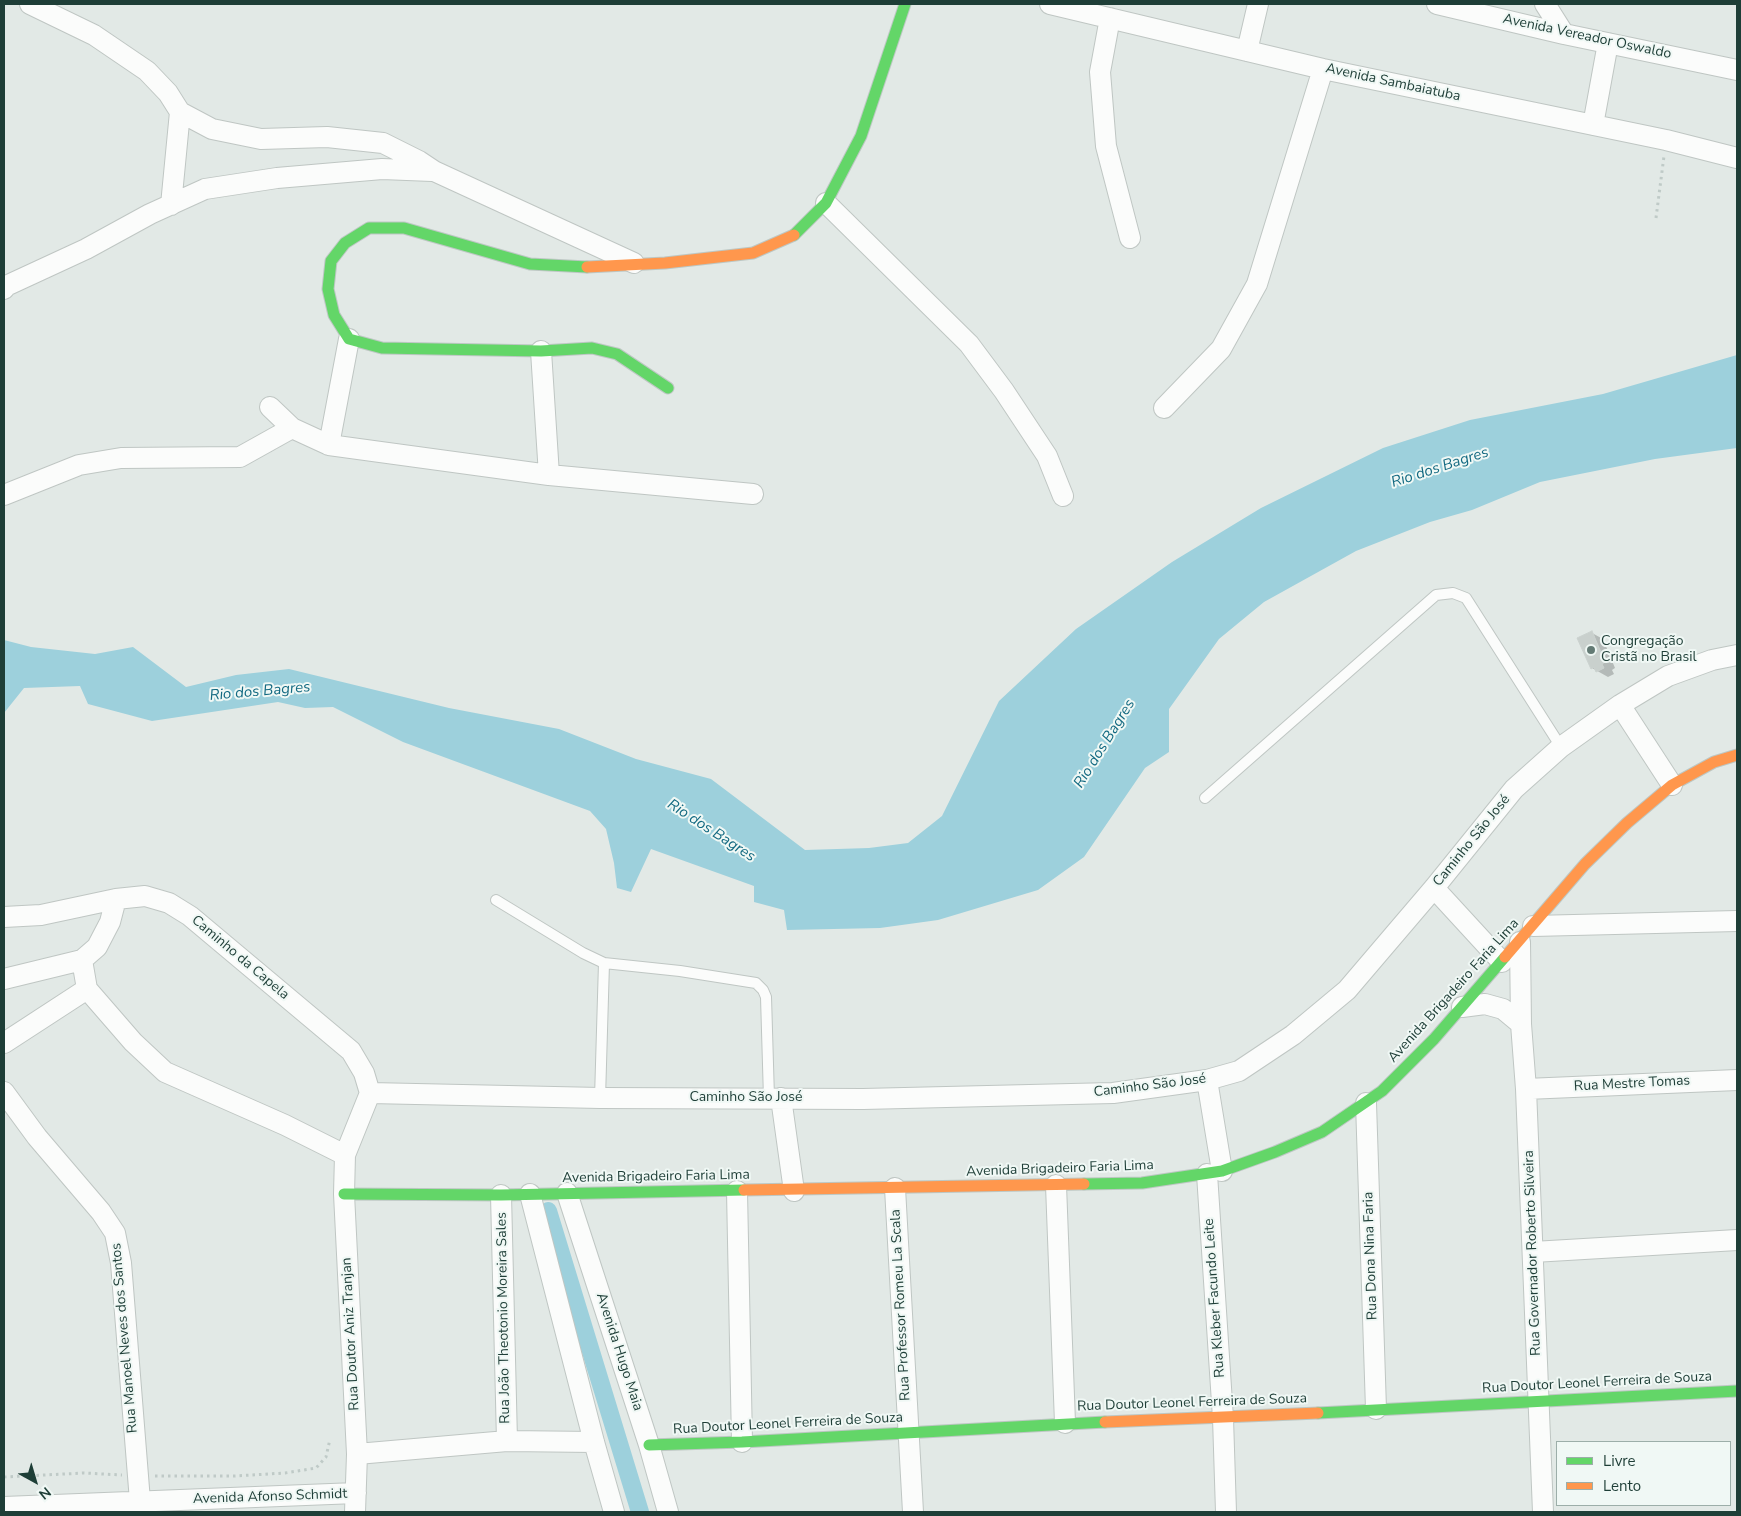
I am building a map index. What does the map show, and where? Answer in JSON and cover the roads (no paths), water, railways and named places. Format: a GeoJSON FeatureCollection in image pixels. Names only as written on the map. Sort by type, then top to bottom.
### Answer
{"type":"FeatureCollection","features":[{"type":"Feature","properties":{"kind":"street"},"geometry":{"type":"LineString","coordinates":[[30,4],[94,35],[148,70],[168,93],[180,112],[212,129],[261,139],[327,137],[383,143],[419,160],[434,171],[636,264]]}},
{"type":"Feature","properties":{"kind":"street"},"geometry":{"type":"LineString","coordinates":[[329,445],[349,339],[334,315],[328,289],[331,261],[345,243],[369,228],[404,228],[530,264],[584,267],[753,253],[793,236],[826,203],[861,136],[905,4]]}},
{"type":"Feature","properties":{"kind":"street","name":"Avenida Sambaiatuba"},"geometry":{"type":"LineString","coordinates":[[1050,4],[1323,69],[1666,140],[1737,158]]}},
{"type":"Feature","properties":{"kind":"street"},"geometry":{"type":"LineString","coordinates":[[1247,51],[1258,4]]}},
{"type":"Feature","properties":{"kind":"street","name":"Avenida Vereador Oswaldo"},"geometry":{"type":"LineString","coordinates":[[1436,4],[1564,34],[1737,70]]}},
{"type":"Feature","properties":{"kind":"street"},"geometry":{"type":"LineString","coordinates":[[1545,4],[1564,34]]}},
{"type":"Feature","properties":{"kind":"street"},"geometry":{"type":"LineString","coordinates":[[1110,18],[1100,72],[1106,146],[1130,238]]}},
{"type":"Feature","properties":{"kind":"street"},"geometry":{"type":"LineString","coordinates":[[1593,125],[1608,43]]}},
{"type":"Feature","properties":{"kind":"street"},"geometry":{"type":"LineString","coordinates":[[1164,408],[1221,349],[1257,284],[1323,69]]}},
{"type":"Feature","properties":{"kind":"street"},"geometry":{"type":"LineString","coordinates":[[171,205],[180,112]]}},
{"type":"Feature","properties":{"kind":"street"},"geometry":{"type":"LineString","coordinates":[[4,287],[86,249],[150,214],[205,189],[276,178],[382,169],[434,171]]}},
{"type":"Feature","properties":{"kind":"street"},"geometry":{"type":"LineString","coordinates":[[826,203],[969,344],[1004,391],[1047,456],[1063,496]]}},
{"type":"Feature","properties":{"kind":"street"},"geometry":{"type":"LineString","coordinates":[[349,339],[382,348],[541,351],[592,348],[617,354],[668,388]]}},
{"type":"Feature","properties":{"kind":"street"},"geometry":{"type":"LineString","coordinates":[[541,351],[549,475]]}},
{"type":"Feature","properties":{"kind":"street"},"geometry":{"type":"LineString","coordinates":[[270,407],[292,428],[329,445],[549,475],[753,494]]}},
{"type":"Feature","properties":{"kind":"street"},"geometry":{"type":"LineString","coordinates":[[4,495],[78,466],[120,458],[240,457],[292,428]]}},
{"type":"Feature","properties":{"kind":"street","name":"Caminho São José"},"geometry":{"type":"LineString","coordinates":[[370,1093],[600,1098],[872,1098],[1113,1093],[1207,1080],[1239,1071],[1293,1034],[1347,990],[1434,888],[1514,789],[1561,747],[1620,705],[1668,676],[1712,660],[1737,655]]}},
{"type":"Feature","properties":{"kind":"street"},"geometry":{"type":"LineString","coordinates":[[1620,705],[1672,785]]}},
{"type":"Feature","properties":{"kind":"street","name":"Avenida Brigadeiro Faria Lima"},"geometry":{"type":"LineString","coordinates":[[344,1194],[501,1195],[737,1190],[794,1191],[1142,1183],[1214,1172],[1275,1152],[1322,1132],[1366,1103],[1404,1071],[1434,1039],[1520,942],[1585,864],[1627,823],[1672,785],[1714,762],[1737,755]]}},
{"type":"Feature","properties":{"kind":"street"},"geometry":{"type":"LineString","coordinates":[[1434,888],[1502,962]]}},
{"type":"Feature","properties":{"kind":"street","name":"Caminho da Capela"},"geometry":{"type":"LineString","coordinates":[[4,917],[41,915],[145,896],[169,904],[190,916],[351,1051],[364,1073],[370,1093]]}},
{"type":"Feature","properties":{"kind":"street"},"geometry":{"type":"LineString","coordinates":[[4,979],[82,960],[97,947],[110,922],[116,900]]}},
{"type":"Feature","properties":{"kind":"street"},"geometry":{"type":"LineString","coordinates":[[1533,926],[1737,921]]}},
{"type":"Feature","properties":{"kind":"street","name":"Rua Governador Roberto Silveira"},"geometry":{"type":"LineString","coordinates":[[1520,942],[1521,1024],[1526,1089],[1543,1512]]}},
{"type":"Feature","properties":{"kind":"street"},"geometry":{"type":"LineString","coordinates":[[82,960],[87,989],[133,1042],[165,1072],[285,1125],[345,1155],[370,1093]]}},
{"type":"Feature","properties":{"kind":"street"},"geometry":{"type":"LineString","coordinates":[[4,1043],[87,989]]}},
{"type":"Feature","properties":{"kind":"street"},"geometry":{"type":"LineString","coordinates":[[1462,1006],[1485,1004],[1504,1009],[1521,1024]]}},
{"type":"Feature","properties":{"kind":"street","name":"Rua Kleber Facundo Leite"},"geometry":{"type":"LineString","coordinates":[[1207,1080],[1214,1172],[1226,1512]]}},
{"type":"Feature","properties":{"kind":"street","name":"Rua Mestre Tomas"},"geometry":{"type":"LineString","coordinates":[[1526,1089],[1737,1080]]}},
{"type":"Feature","properties":{"kind":"street","name":"Rua Manoel Neves dos Santos"},"geometry":{"type":"LineString","coordinates":[[4,1092],[37,1137],[101,1212],[115,1233],[121,1263],[140,1501]]}},
{"type":"Feature","properties":{"kind":"street"},"geometry":{"type":"LineString","coordinates":[[775,1098],[794,1191]]}},
{"type":"Feature","properties":{"kind":"street","name":"Rua Dona Nina Faria"},"geometry":{"type":"LineString","coordinates":[[1366,1103],[1376,1409]]}},
{"type":"Feature","properties":{"kind":"street","name":"Rua Doutor Aniz Tranjan"},"geometry":{"type":"LineString","coordinates":[[345,1155],[344,1194],[357,1454],[355,1503]]}},
{"type":"Feature","properties":{"kind":"street"},"geometry":{"type":"LineString","coordinates":[[1056,1185],[1065,1424]]}},
{"type":"Feature","properties":{"kind":"street","name":"Rua Professor Romeu La Scala"},"geometry":{"type":"LineString","coordinates":[[894,1188],[913,1512]]}},
{"type":"Feature","properties":{"kind":"street"},"geometry":{"type":"LineString","coordinates":[[737,1190],[742,1442]]}},
{"type":"Feature","properties":{"kind":"street","name":"Avenida Hugo Maia"},"geometry":{"type":"LineString","coordinates":[[568,1193],[649,1445],[668,1512]]}},
{"type":"Feature","properties":{"kind":"street"},"geometry":{"type":"LineString","coordinates":[[530,1194],[614,1512]]}},
{"type":"Feature","properties":{"kind":"street","name":"Rua João Theotonio Moreira Sales"},"geometry":{"type":"LineString","coordinates":[[501,1195],[507,1441]]}},
{"type":"Feature","properties":{"kind":"street"},"geometry":{"type":"LineString","coordinates":[[1533,1252],[1737,1240]]}},
{"type":"Feature","properties":{"kind":"street","name":"Rua Doutor Leonel Ferreira de Souza"},"geometry":{"type":"LineString","coordinates":[[649,1445],[1223,1418],[1737,1390]]}},
{"type":"Feature","properties":{"kind":"street"},"geometry":{"type":"LineString","coordinates":[[357,1454],[507,1441],[594,1442]]}},
{"type":"Feature","properties":{"kind":"street","name":"Avenida Afonso Schmidt"},"geometry":{"type":"LineString","coordinates":[[4,1508],[50,1509],[140,1501],[355,1503]]}},
{"type":"Feature","properties":{"kind":"lane"},"geometry":{"type":"LineString","coordinates":[[1205,798],[1436,595],[1453,593],[1466,598],[1561,747]]}},
{"type":"Feature","properties":{"kind":"lane"},"geometry":{"type":"LineString","coordinates":[[496,900],[583,953],[604,963],[680,971],[756,983],[763,990],[766,998],[775,1098]]}},
{"type":"Feature","properties":{"kind":"lane"},"geometry":{"type":"LineString","coordinates":[[600,1098],[604,963]]}},
{"type":"Feature","properties":{"kind":"water","name":"Rio dos Bagres"},"geometry":{"type":"Polygon","coordinates":[[[1737,355],[1737,448],[1655,459],[1540,482],[1472,510],[1430,522],[1356,551],[1264,602],[1219,639],[1169,709],[1169,752],[1145,768],[1084,857],[1038,890],[938,920],[880,928],[787,930],[784,910],[754,902],[754,886],[651,849],[631,892],[617,888],[614,863],[606,829],[590,811],[403,742],[333,707],[305,708],[278,702],[152,721],[88,704],[80,686],[24,688],[4,713],[4,640],[31,647],[95,654],[133,647],[186,687],[236,675],[289,669],[449,708],[559,729],[636,759],[711,779],[805,850],[869,848],[908,843],[942,816],[999,701],[1076,629],[1172,562],[1261,508],[1383,448],[1470,420],[1603,394],[1737,355]]]}},
{"type":"Feature","properties":{"kind":"waterway"},"geometry":{"type":"LineString","coordinates":[[548,1211],[640,1512]]}},
{"type":"Feature","properties":{"kind":"place","name":"Congregação Cristã no Brasil"},"geometry":{"type":"Point","coordinates":[1591,650]}}]}
